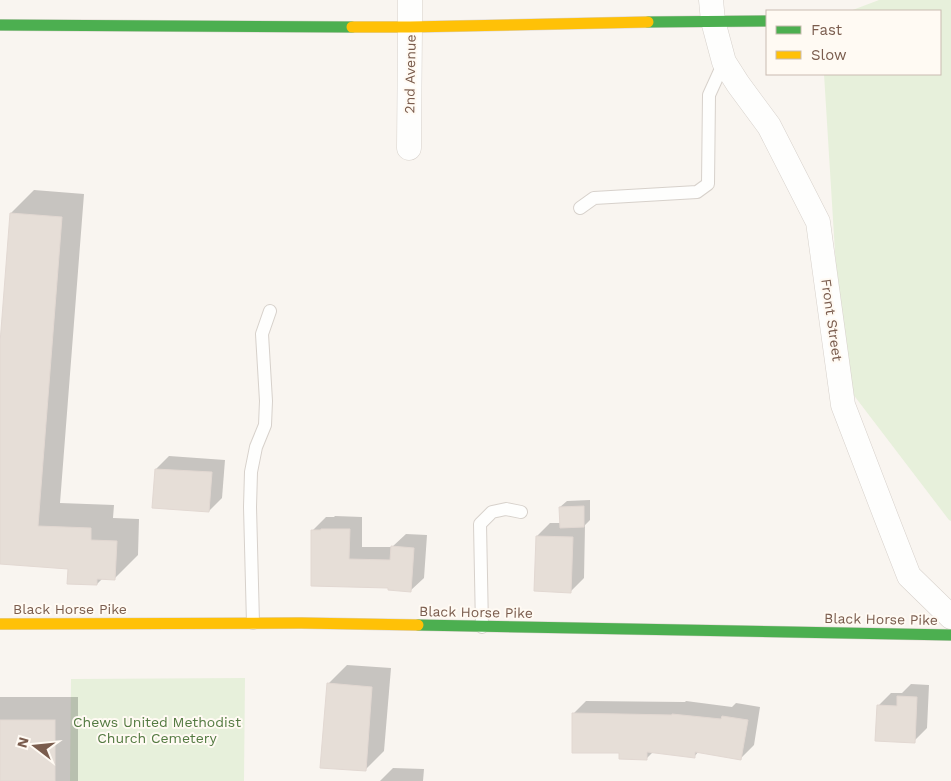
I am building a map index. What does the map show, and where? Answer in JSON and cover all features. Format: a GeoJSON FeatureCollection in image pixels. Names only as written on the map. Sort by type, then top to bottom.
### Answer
{"type":"FeatureCollection","features":[{"type":"Feature","properties":{"kind":"main road"},"geometry":{"type":"LineString","coordinates":[[0,25],[410,27],[712,10],[766,21]]}},
{"type":"Feature","properties":{"kind":"main road","name":"Black Horse Pike"},"geometry":{"type":"LineString","coordinates":[[0,624],[253,623],[951,635]]}},
{"type":"Feature","properties":{"kind":"street","name":"2nd Avenue"},"geometry":{"type":"LineString","coordinates":[[409,148],[410,0]]}},
{"type":"Feature","properties":{"kind":"street","name":"Front Street"},"geometry":{"type":"LineString","coordinates":[[712,10],[724,62],[769,126],[818,222],[843,405],[909,576],[951,618]]}},
{"type":"Feature","properties":{"kind":"lane"},"geometry":{"type":"LineString","coordinates":[[580,208],[594,198],[697,192],[708,184],[709,96],[724,62]]}},
{"type":"Feature","properties":{"kind":"lane"},"geometry":{"type":"LineString","coordinates":[[253,623],[250,472],[256,447],[265,425],[266,401],[262,334],[270,311]]}},
{"type":"Feature","properties":{"kind":"lane"},"geometry":{"type":"LineString","coordinates":[[482,627],[480,524],[492,512],[506,509],[521,512]]}},
{"type":"Feature","properties":{"kind":"green space"},"geometry":{"type":"Polygon","coordinates":[[[879,0],[951,0],[951,521],[843,381],[824,75],[941,75],[941,10],[853,10],[879,0]]]}},
{"type":"Feature","properties":{"kind":"green space","name":"Chews United Methodist Church Cemetery"},"geometry":{"type":"Polygon","coordinates":[[[245,678],[244,781],[70,781],[71,679],[245,678]]]}},
{"type":"Feature","properties":{"kind":"building"},"geometry":{"type":"Polygon","coordinates":[[[10,213],[62,217],[38,526],[91,528],[91,540],[117,541],[115,580],[97,579],[97,585],[67,584],[68,569],[0,564],[0,343],[10,213]]]}},
{"type":"Feature","properties":{"kind":"building"},"geometry":{"type":"Polygon","coordinates":[[[155,469],[212,472],[209,512],[152,508],[155,469]]]}},
{"type":"Feature","properties":{"kind":"building"},"geometry":{"type":"Polygon","coordinates":[[[584,506],[584,527],[560,528],[559,507],[584,506]]]}},
{"type":"Feature","properties":{"kind":"building"},"geometry":{"type":"Polygon","coordinates":[[[350,529],[349,559],[390,560],[391,546],[414,548],[411,592],[388,590],[388,588],[311,586],[311,530],[350,529]]]}},
{"type":"Feature","properties":{"kind":"building"},"geometry":{"type":"Polygon","coordinates":[[[536,536],[573,537],[571,593],[534,591],[536,536]]]}},
{"type":"Feature","properties":{"kind":"building"},"geometry":{"type":"Polygon","coordinates":[[[327,683],[372,687],[366,771],[320,768],[327,683]]]}},
{"type":"Feature","properties":{"kind":"building"},"geometry":{"type":"Polygon","coordinates":[[[897,696],[917,697],[915,743],[875,741],[877,705],[897,706],[897,696]]]}},
{"type":"Feature","properties":{"kind":"building"},"geometry":{"type":"Polygon","coordinates":[[[572,713],[672,714],[721,719],[722,716],[748,720],[741,760],[695,752],[695,758],[647,752],[647,760],[619,759],[619,753],[572,753],[572,713]]]}},
{"type":"Feature","properties":{"kind":"building"},"geometry":{"type":"Polygon","coordinates":[[[0,720],[55,720],[55,781],[0,781],[0,720]]]}},
{"type":"Feature","properties":{"kind":"traffic: fast"},"geometry":{"type":"LineString","coordinates":[[648,22],[766,21]]}},
{"type":"Feature","properties":{"kind":"traffic: fast"},"geometry":{"type":"LineString","coordinates":[[0,25],[352,27]]}},
{"type":"Feature","properties":{"kind":"traffic: fast"},"geometry":{"type":"LineString","coordinates":[[418,625],[951,635]]}},
{"type":"Feature","properties":{"kind":"traffic: slow"},"geometry":{"type":"LineString","coordinates":[[352,27],[648,22]]}},
{"type":"Feature","properties":{"kind":"traffic: slow"},"geometry":{"type":"LineString","coordinates":[[0,624],[301,623],[418,625]]}}]}
